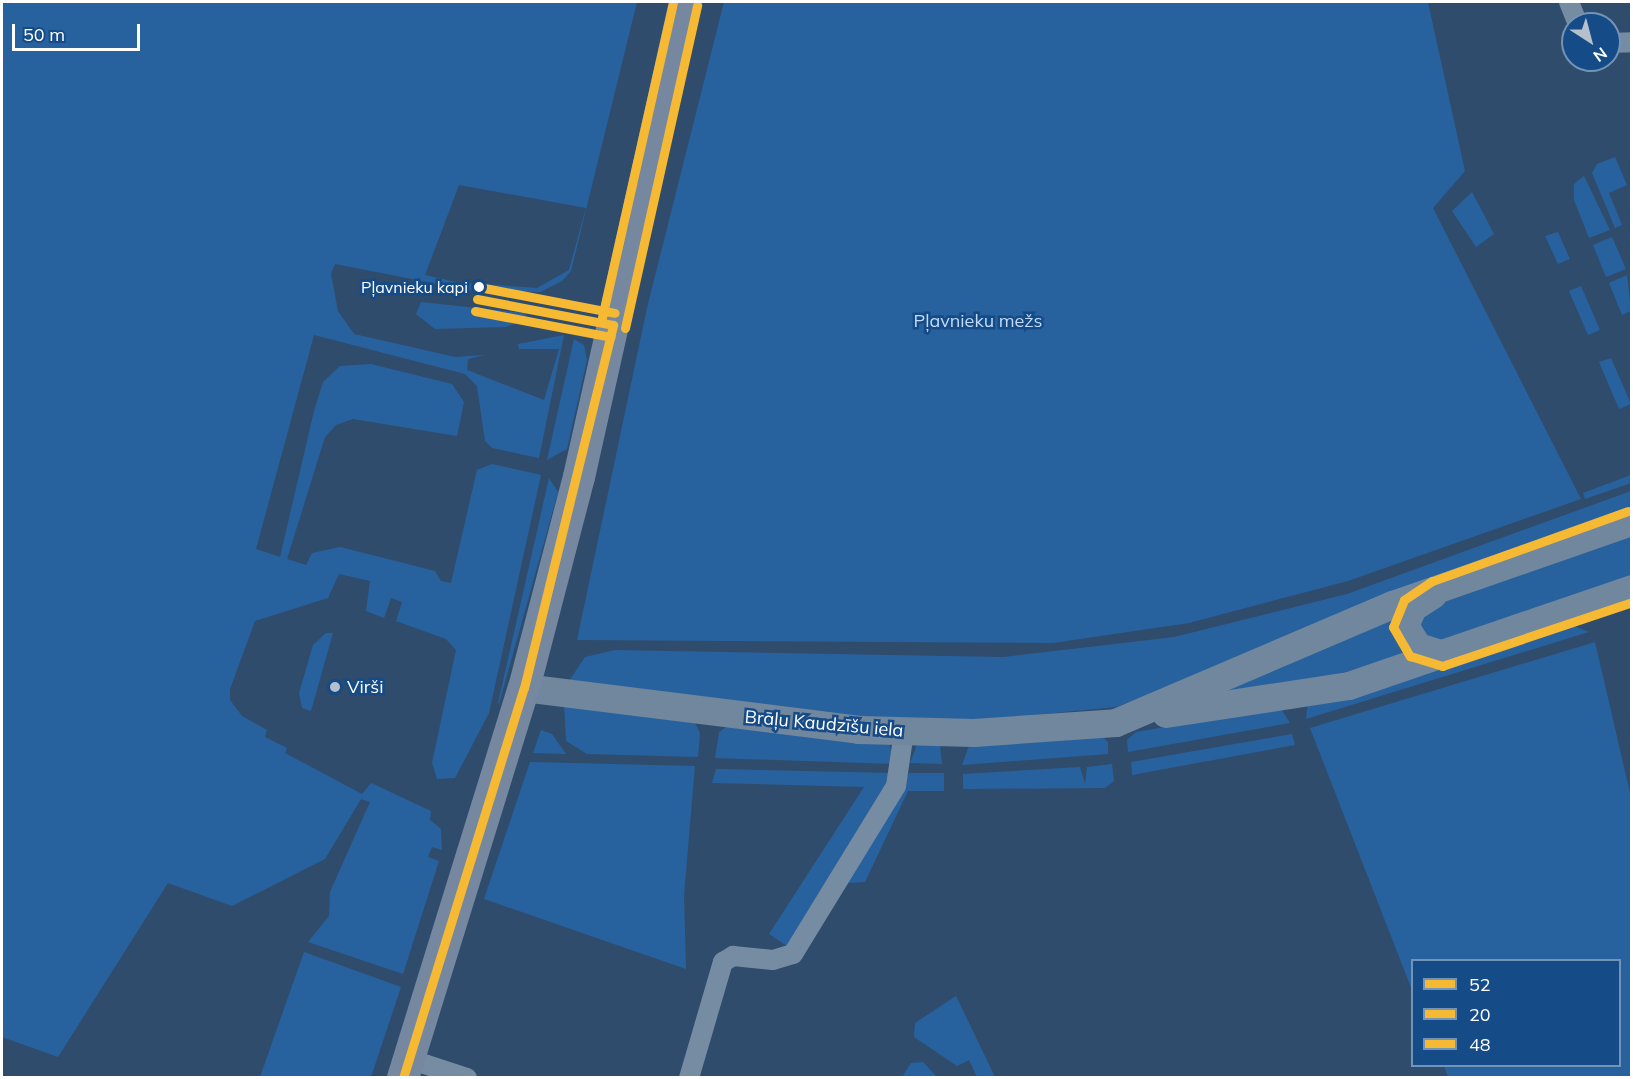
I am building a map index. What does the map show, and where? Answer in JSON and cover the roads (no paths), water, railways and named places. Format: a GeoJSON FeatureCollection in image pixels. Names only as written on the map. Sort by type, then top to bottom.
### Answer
{"type":"FeatureCollection","features":[{"type":"Feature","properties":{"kind":"main road"},"geometry":{"type":"LineString","coordinates":[[406,1068],[524,688],[582,465],[685,2]]}},
{"type":"Feature","properties":{"kind":"street","name":"Brāļu Kaudzīšu iela"},"geometry":{"type":"LineString","coordinates":[[1125,720],[1393,605],[1437,592],[1632,522]]}},
{"type":"Feature","properties":{"kind":"street","name":"Brāļu Kaudzīšu iela"},"geometry":{"type":"LineString","coordinates":[[524,688],[904,732],[981,733],[1125,720],[1349,686],[1632,589]]}},
{"type":"Feature","properties":{"kind":"street"},"geometry":{"type":"LineString","coordinates":[[1437,592],[1413,608],[1405,626],[1418,647],[1441,654]]}},
{"type":"Feature","properties":{"kind":"street"},"geometry":{"type":"LineString","coordinates":[[689,1077],[723,962],[733,956],[772,960],[793,954],[896,786],[904,732]]}},
{"type":"Feature","properties":{"kind":"street"},"geometry":{"type":"LineString","coordinates":[[406,1068],[467,1077]]}},
{"type":"Feature","properties":{"kind":"place","name":"Pļavnieku kapi"},"geometry":{"type":"Point","coordinates":[479,287]}},
{"type":"Feature","properties":{"kind":"place","name":"Virši"},"geometry":{"type":"Point","coordinates":[335,687]}},
{"type":"Feature","properties":{"kind":"park label","name":"Pļavnieku mežs"},"geometry":{"type":"Point","coordinates":[978,321]}}]}
